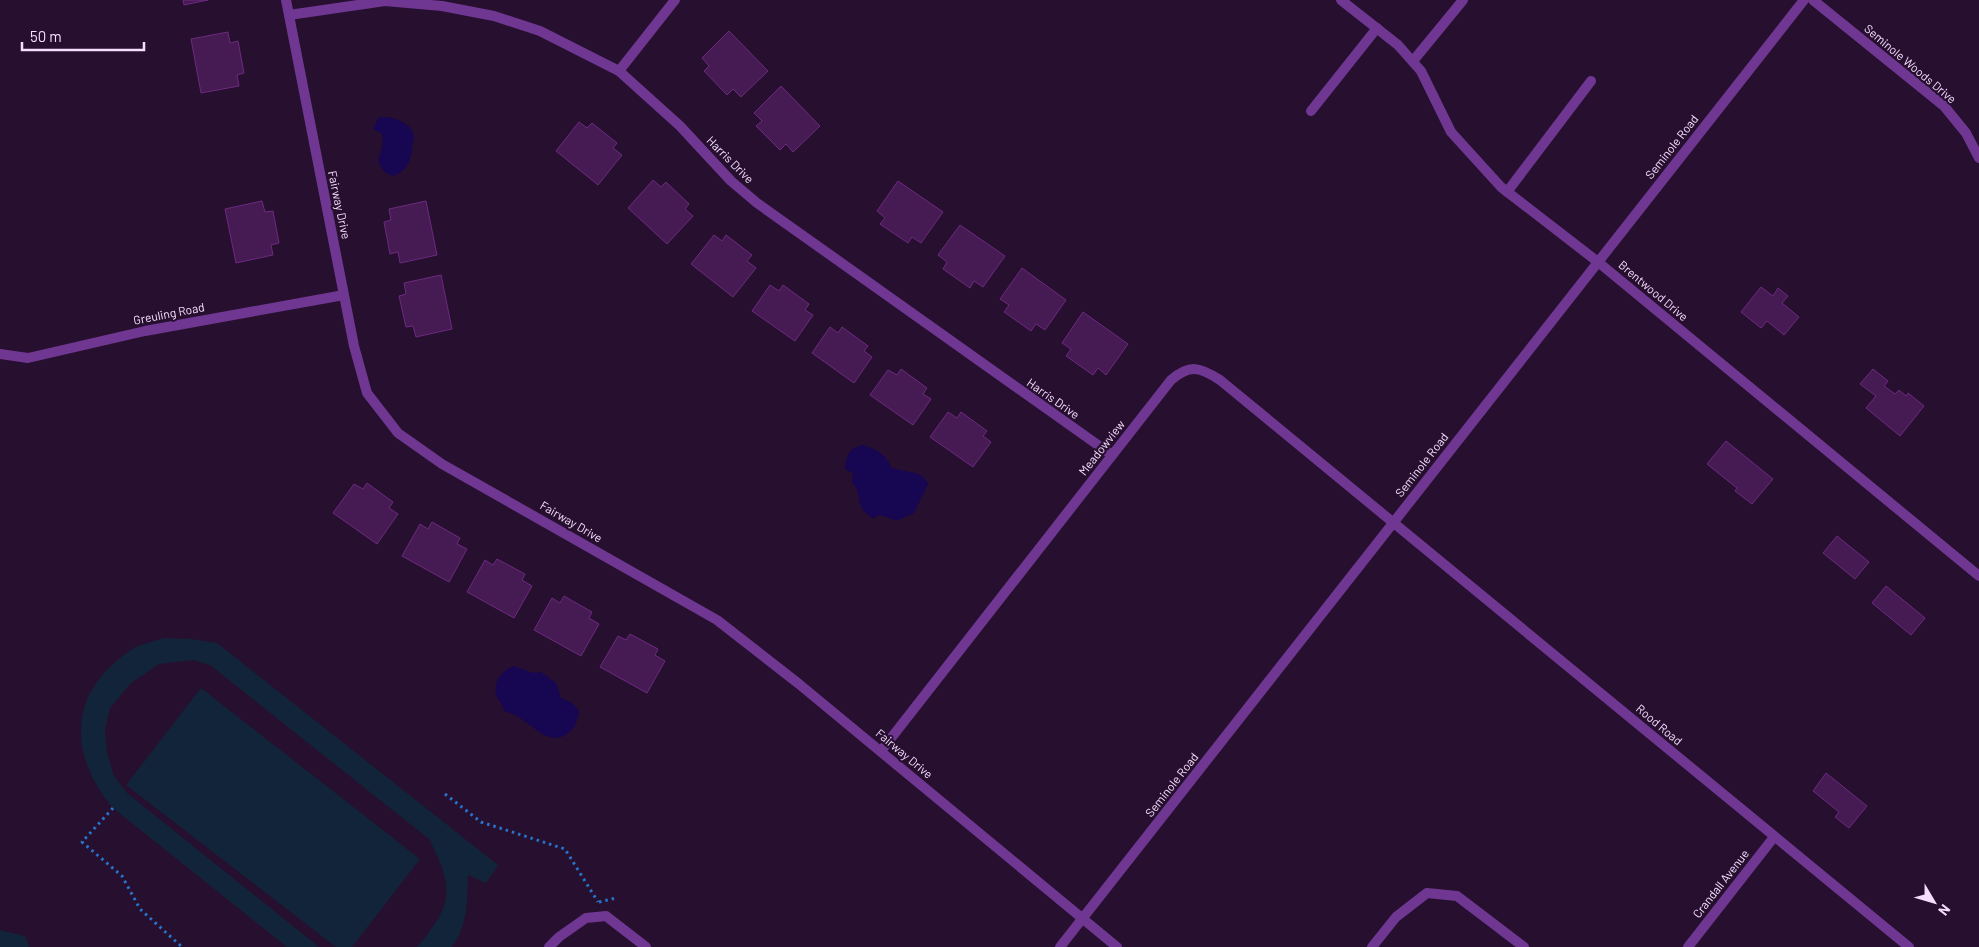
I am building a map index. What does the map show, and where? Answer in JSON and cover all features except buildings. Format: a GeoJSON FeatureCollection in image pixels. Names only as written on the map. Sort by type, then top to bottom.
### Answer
{"type":"FeatureCollection","features":[{"type":"Feature","properties":{"kind":"street","name":"Fairway Drive"},"geometry":{"type":"LineString","coordinates":[[286,0],[354,346],[368,393],[398,433],[442,464],[718,620],[881,751],[1117,947]]}},
{"type":"Feature","properties":{"kind":"street","name":"Harris Drive"},"geometry":{"type":"LineString","coordinates":[[289,15],[385,0],[442,6],[494,16],[540,31],[619,71],[673,119],[731,181],[757,203],[1112,456]]}},
{"type":"Feature","properties":{"kind":"street"},"geometry":{"type":"LineString","coordinates":[[619,71],[675,0]]}},
{"type":"Feature","properties":{"kind":"street","name":"Brentwood Drive"},"geometry":{"type":"LineString","coordinates":[[1341,0],[1398,45],[1421,71],[1451,132],[1506,192],[1598,262],[1979,576]]}},
{"type":"Feature","properties":{"kind":"street"},"geometry":{"type":"LineString","coordinates":[[1412,61],[1462,0]]}},
{"type":"Feature","properties":{"kind":"street","name":"Seminole Road"},"geometry":{"type":"LineString","coordinates":[[1060,947],[1804,0]]}},
{"type":"Feature","properties":{"kind":"street","name":"Seminole Woods Drive"},"geometry":{"type":"LineString","coordinates":[[1814,0],[1944,106],[1966,133],[1979,158]]}},
{"type":"Feature","properties":{"kind":"street"},"geometry":{"type":"LineString","coordinates":[[1311,111],[1377,28]]}},
{"type":"Feature","properties":{"kind":"street"},"geometry":{"type":"LineString","coordinates":[[1506,192],[1591,81]]}},
{"type":"Feature","properties":{"kind":"street","name":"Greuling Road"},"geometry":{"type":"LineString","coordinates":[[0,354],[28,358],[145,331],[344,295]]}},
{"type":"Feature","properties":{"kind":"street","name":"Meadowview"},"geometry":{"type":"LineString","coordinates":[[881,751],[1171,380],[1187,369],[1208,372],[1220,380],[1393,522]]}},
{"type":"Feature","properties":{"kind":"street","name":"Rood Road"},"geometry":{"type":"LineString","coordinates":[[1393,522],[1909,947]]}},
{"type":"Feature","properties":{"kind":"street","name":"Crandall Avenue"},"geometry":{"type":"LineString","coordinates":[[1688,947],[1774,837]]}},
{"type":"Feature","properties":{"kind":"street"},"geometry":{"type":"LineString","coordinates":[[1372,947],[1396,917],[1427,893],[1457,896],[1524,947]]}},
{"type":"Feature","properties":{"kind":"street"},"geometry":{"type":"LineString","coordinates":[[548,947],[586,918],[606,916],[646,947]]}},
{"type":"Feature","properties":{"kind":"path"},"geometry":{"type":"LineString","coordinates":[[445,794],[481,822],[565,848],[598,902]]}},
{"type":"Feature","properties":{"kind":"path"},"geometry":{"type":"LineString","coordinates":[[113,808],[82,842],[122,876],[140,909],[182,947]]}},
{"type":"Feature","properties":{"kind":"shaded area"},"geometry":{"type":"Polygon","coordinates":[[[379,117],[400,120],[409,127],[414,136],[408,165],[394,176],[384,171],[378,160],[383,139],[381,133],[373,129],[379,117]]]}},
{"type":"Feature","properties":{"kind":"shaded area"},"geometry":{"type":"Polygon","coordinates":[[[863,445],[880,453],[891,467],[917,473],[925,479],[928,484],[914,513],[896,521],[878,515],[873,519],[863,510],[857,488],[852,483],[853,473],[845,469],[846,460],[851,450],[863,445]]]}},
{"type":"Feature","properties":{"kind":"shaded area"},"geometry":{"type":"Polygon","coordinates":[[[164,638],[191,639],[217,643],[498,865],[486,883],[468,875],[464,921],[452,947],[416,947],[439,917],[446,895],[444,874],[429,839],[210,665],[193,660],[159,664],[131,683],[110,708],[105,730],[107,753],[114,776],[127,793],[319,947],[287,947],[113,808],[100,791],[84,756],[81,737],[82,719],[87,701],[96,683],[120,658],[138,646],[164,638]]]}},
{"type":"Feature","properties":{"kind":"shaded area"},"geometry":{"type":"Polygon","coordinates":[[[514,666],[533,673],[541,672],[556,683],[561,698],[572,703],[579,711],[576,724],[570,732],[559,737],[551,737],[536,730],[513,714],[505,712],[495,689],[497,680],[506,670],[514,666]]]}},
{"type":"Feature","properties":{"kind":"shaded area"},"geometry":{"type":"Polygon","coordinates":[[[201,688],[420,859],[352,947],[336,947],[126,785],[201,688]]]}},
{"type":"Feature","properties":{"kind":"shaded area"},"geometry":{"type":"Polygon","coordinates":[[[0,930],[25,936],[29,947],[0,947],[0,930]]]}}]}
